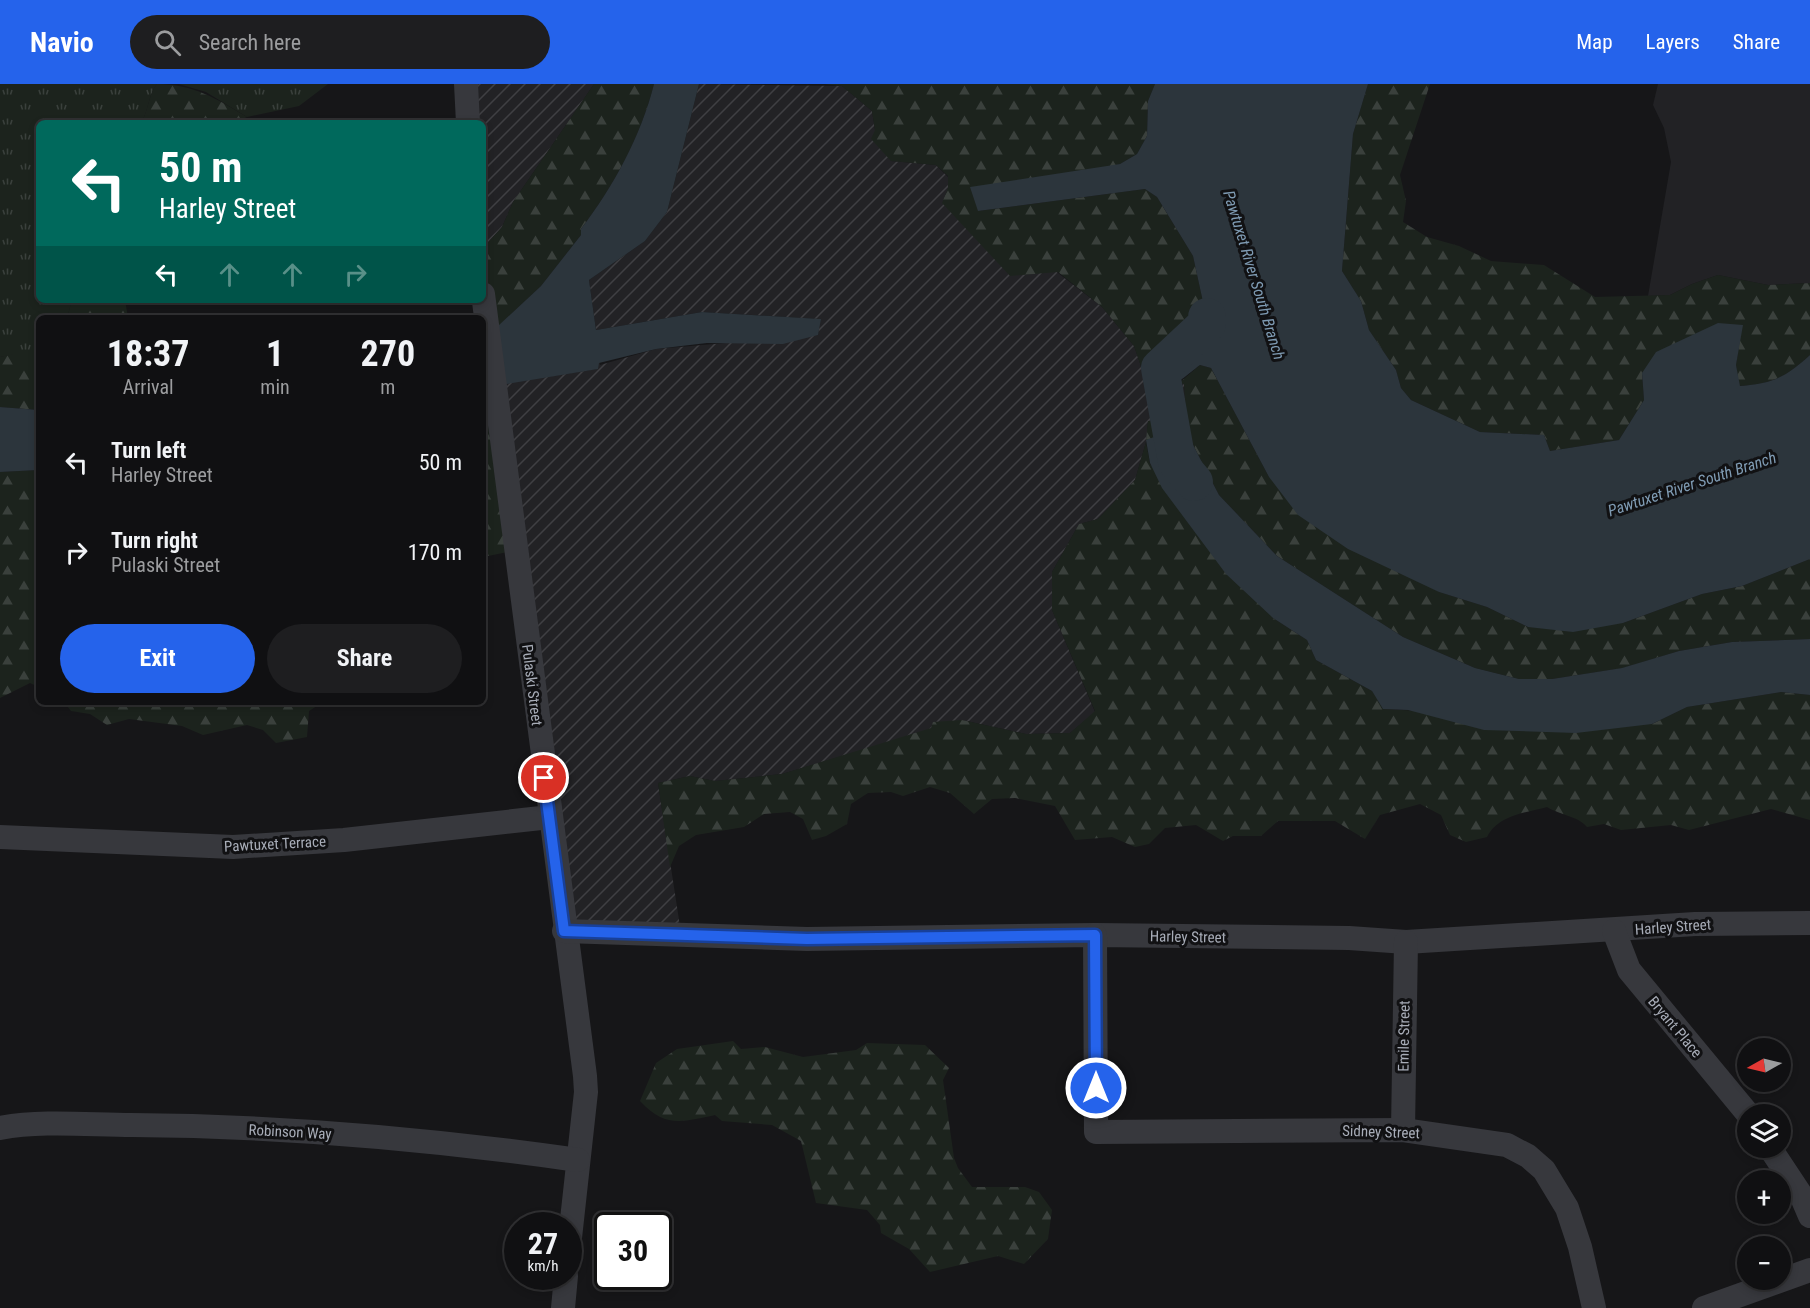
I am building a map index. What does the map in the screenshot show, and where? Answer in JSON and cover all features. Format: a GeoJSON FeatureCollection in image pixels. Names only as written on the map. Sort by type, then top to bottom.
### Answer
{"type":"FeatureCollection","features":[{"type":"Feature","properties":{"kind":"street"},"geometry":{"type":"LineString","coordinates":[[466,84],[468,120]]}},
{"type":"Feature","properties":{"kind":"street","name":"Pulaski Street"},"geometry":{"type":"LineString","coordinates":[[486,318],[586,1092],[573,1212]]}},
{"type":"Feature","properties":{"kind":"street","name":"Pawtuxet Terrace"},"geometry":{"type":"LineString","coordinates":[[0,837],[233,847],[344,840],[550,817]]}},
{"type":"Feature","properties":{"kind":"street","name":"Harley Street"},"geometry":{"type":"LineString","coordinates":[[564,931],[807,939],[1095,935],[1349,938],[1406,942],[1614,931],[1695,924],[1810,923]]}},
{"type":"Feature","properties":{"kind":"street","name":"Bryant Place"},"geometry":{"type":"LineString","coordinates":[[1614,931],[1629,970],[1740,1104]]}},
{"type":"Feature","properties":{"kind":"street","name":"Sidney Street"},"geometry":{"type":"LineString","coordinates":[[1095,935],[1096,1132],[1403,1130],[1506,1145],[1528,1156],[1544,1170],[1567,1208],[1580,1247],[1594,1308]]}},
{"type":"Feature","properties":{"kind":"street","name":"Emile Street"},"geometry":{"type":"LineString","coordinates":[[1403,1130],[1406,942]]}},
{"type":"Feature","properties":{"kind":"street","name":"Robinson Way"},"geometry":{"type":"LineString","coordinates":[[0,1128],[161,1125],[414,1138],[578,1160]]}},
{"type":"Feature","properties":{"kind":"street"},"geometry":{"type":"LineString","coordinates":[[1777,1158],[1801,1195],[1810,1216]]}},
{"type":"Feature","properties":{"kind":"street"},"geometry":{"type":"LineString","coordinates":[[1704,1308],[1810,1270]]}},
{"type":"Feature","properties":{"kind":"street"},"geometry":{"type":"LineString","coordinates":[[563,1308],[565,1290]]}},
{"type":"Feature","properties":{"kind":"shaded area"},"geometry":{"type":"Polygon","coordinates":[[[463,84],[594,84],[513,202],[502,227],[486,245],[486,120],[466,120],[463,84]]]}},
{"type":"Feature","properties":{"kind":"shaded area"},"geometry":{"type":"Polygon","coordinates":[[[699,84],[842,86],[872,111],[875,130],[891,161],[936,165],[948,177],[948,188],[1102,307],[1134,346],[1144,375],[1157,378],[1156,385],[1166,387],[1184,383],[1186,415],[1179,422],[1148,421],[1146,442],[1135,480],[1098,519],[1079,524],[1052,572],[1052,610],[1095,712],[1070,733],[1026,734],[962,720],[782,774],[715,781],[690,776],[658,783],[681,933],[567,929],[488,386],[597,369],[599,361],[600,365],[656,349],[818,335],[820,319],[702,312],[596,330],[589,280],[645,241],[667,212],[699,84]]]}},
{"type":"Feature","properties":{"kind":"shaded area"},"geometry":{"type":"Polygon","coordinates":[[[1658,84],[1810,84],[1810,283],[1768,285],[1718,275],[1670,295],[1648,296],[1671,162],[1664,128],[1653,105],[1658,84]]]}},
{"type":"Feature","properties":{"kind":"green space"},"geometry":{"type":"Polygon","coordinates":[[[0,84],[157,84],[142,120],[36,120],[36,303],[71,303],[68,315],[36,315],[36,350],[0,357],[0,84]]]}},
{"type":"Feature","properties":{"kind":"green space"},"geometry":{"type":"Polygon","coordinates":[[[157,84],[182,87],[215,99],[247,117],[240,120],[142,120],[157,84]]]}},
{"type":"Feature","properties":{"kind":"green space"},"geometry":{"type":"Polygon","coordinates":[[[179,84],[328,84],[299,106],[247,117],[206,92],[179,84]]]}},
{"type":"Feature","properties":{"kind":"green space"},"geometry":{"type":"Polygon","coordinates":[[[594,84],[654,84],[634,142],[615,178],[581,229],[581,235],[541,286],[491,333],[484,303],[486,245],[502,227],[513,202],[594,84]]]}},
{"type":"Feature","properties":{"kind":"green space"},"geometry":{"type":"Polygon","coordinates":[[[824,84],[1155,84],[1148,101],[1147,136],[1137,154],[1120,164],[978,211],[1145,189],[1157,197],[1193,256],[1203,302],[1196,328],[1157,378],[1144,375],[1134,346],[1102,307],[1058,272],[1010,276],[942,203],[948,188],[948,176],[936,165],[891,161],[871,139],[875,130],[872,111],[842,86],[824,84]]]}},
{"type":"Feature","properties":{"kind":"green space"},"geometry":{"type":"Polygon","coordinates":[[[1368,84],[1430,84],[1400,175],[1406,201],[1403,222],[1427,237],[1459,246],[1491,261],[1544,265],[1595,297],[1670,295],[1718,275],[1768,285],[1810,283],[1810,355],[1778,378],[1739,386],[1736,365],[1742,325],[1642,373],[1644,400],[1619,440],[1550,451],[1544,435],[1480,432],[1411,400],[1401,388],[1396,370],[1369,330],[1361,301],[1342,271],[1353,134],[1368,84]]]}},
{"type":"Feature","properties":{"kind":"green space"},"geometry":{"type":"Polygon","coordinates":[[[71,303],[126,303],[128,315],[68,315],[71,303]]]}},
{"type":"Feature","properties":{"kind":"green space"},"geometry":{"type":"Polygon","coordinates":[[[36,349],[36,410],[0,407],[0,357],[36,349]]]}},
{"type":"Feature","properties":{"kind":"green space"},"geometry":{"type":"Polygon","coordinates":[[[1200,365],[1211,368],[1269,477],[1439,592],[1487,607],[1528,627],[1623,623],[1702,594],[1742,586],[1810,559],[1810,639],[1732,642],[1679,651],[1623,668],[1552,679],[1519,679],[1475,668],[1403,637],[1277,556],[1219,495],[1190,439],[1146,440],[1148,421],[1179,422],[1186,415],[1184,384],[1179,383],[1200,365]]]}},
{"type":"Feature","properties":{"kind":"green space"},"geometry":{"type":"Polygon","coordinates":[[[488,386],[512,551],[486,556],[486,387],[488,386]]]}},
{"type":"Feature","properties":{"kind":"green space"},"geometry":{"type":"Polygon","coordinates":[[[1146,442],[1150,464],[1273,618],[1307,640],[1316,660],[1372,691],[1384,709],[1652,724],[1687,707],[1781,692],[1810,695],[1810,820],[1771,809],[1689,830],[1671,825],[1621,830],[1604,824],[1587,827],[1579,820],[1547,807],[1505,819],[1487,837],[1466,842],[1450,835],[1441,815],[1420,804],[1380,815],[1365,839],[1335,821],[1278,821],[1261,836],[1233,836],[1223,841],[1196,825],[1165,828],[1149,844],[1135,847],[1112,837],[1075,840],[1055,806],[1015,798],[992,799],[974,814],[950,793],[930,787],[903,796],[891,792],[868,793],[851,804],[847,824],[826,836],[812,840],[803,819],[790,812],[764,814],[744,827],[696,835],[679,846],[670,867],[658,783],[690,776],[715,781],[782,774],[931,728],[933,722],[962,720],[1026,734],[1070,733],[1095,711],[1052,610],[1052,572],[1079,524],[1098,519],[1135,480],[1146,442]]]}},
{"type":"Feature","properties":{"kind":"green space"},"geometry":{"type":"Polygon","coordinates":[[[36,470],[36,686],[30,683],[0,698],[0,472],[36,470]]]}},
{"type":"Feature","properties":{"kind":"green space"},"geometry":{"type":"Polygon","coordinates":[[[66,705],[318,705],[309,711],[307,737],[276,743],[263,730],[247,725],[203,735],[182,726],[129,719],[107,725],[90,714],[71,711],[66,705]]]}},
{"type":"Feature","properties":{"kind":"green space"},"geometry":{"type":"Polygon","coordinates":[[[733,1041],[741,1049],[765,1047],[803,1057],[856,1050],[867,1043],[925,1045],[949,1068],[943,1080],[954,1158],[958,1168],[972,1187],[1025,1187],[1039,1192],[1052,1210],[1048,1239],[1024,1264],[998,1256],[930,1272],[909,1249],[881,1233],[880,1225],[867,1210],[816,1203],[801,1141],[772,1125],[722,1121],[715,1115],[674,1121],[658,1116],[640,1101],[656,1063],[677,1049],[733,1041]]]}},
{"type":"Feature","properties":{"kind":"water"},"geometry":{"type":"Polygon","coordinates":[[[654,84],[699,84],[667,212],[645,241],[589,280],[596,330],[702,312],[821,319],[818,335],[783,344],[707,343],[656,349],[599,363],[598,369],[486,388],[486,337],[541,286],[581,235],[581,229],[625,160],[642,123],[654,84]]]}},
{"type":"Feature","properties":{"kind":"water","name":"Pawtuxet River South Branch"},"geometry":{"type":"Polygon","coordinates":[[[1155,84],[1368,84],[1353,134],[1342,271],[1361,301],[1369,330],[1396,370],[1401,388],[1411,400],[1480,432],[1544,435],[1550,451],[1619,440],[1644,400],[1642,373],[1656,352],[1718,323],[1743,325],[1736,365],[1740,386],[1778,378],[1810,355],[1810,559],[1742,586],[1702,594],[1623,623],[1573,632],[1528,627],[1487,607],[1439,592],[1348,549],[1298,515],[1269,477],[1211,368],[1200,365],[1174,383],[1156,385],[1157,378],[1196,328],[1203,302],[1193,256],[1157,197],[1145,189],[978,211],[970,187],[1120,164],[1137,154],[1147,136],[1148,101],[1155,84]]]}},
{"type":"Feature","properties":{"kind":"water"},"geometry":{"type":"Polygon","coordinates":[[[0,407],[36,410],[36,470],[0,472],[0,407]]]}},
{"type":"Feature","properties":{"kind":"water"},"geometry":{"type":"Polygon","coordinates":[[[1162,434],[1190,439],[1219,495],[1277,556],[1403,637],[1475,668],[1519,679],[1552,679],[1622,668],[1679,651],[1732,642],[1810,639],[1810,695],[1781,692],[1687,707],[1652,724],[1576,733],[1484,730],[1408,710],[1383,709],[1372,691],[1316,660],[1307,640],[1273,618],[1226,574],[1162,488],[1150,463],[1146,440],[1162,434]]]}},
{"type":"Feature","properties":{"kind":"waterway"},"geometry":{"type":"LineString","coordinates":[[1194,482],[1177,462],[1160,368],[1207,324],[1207,317]]}},
{"type":"Feature","properties":{"kind":"route"},"geometry":{"type":"LineString","coordinates":[[544,778],[564,931],[807,939],[1095,935],[1096,1088]]}}]}
